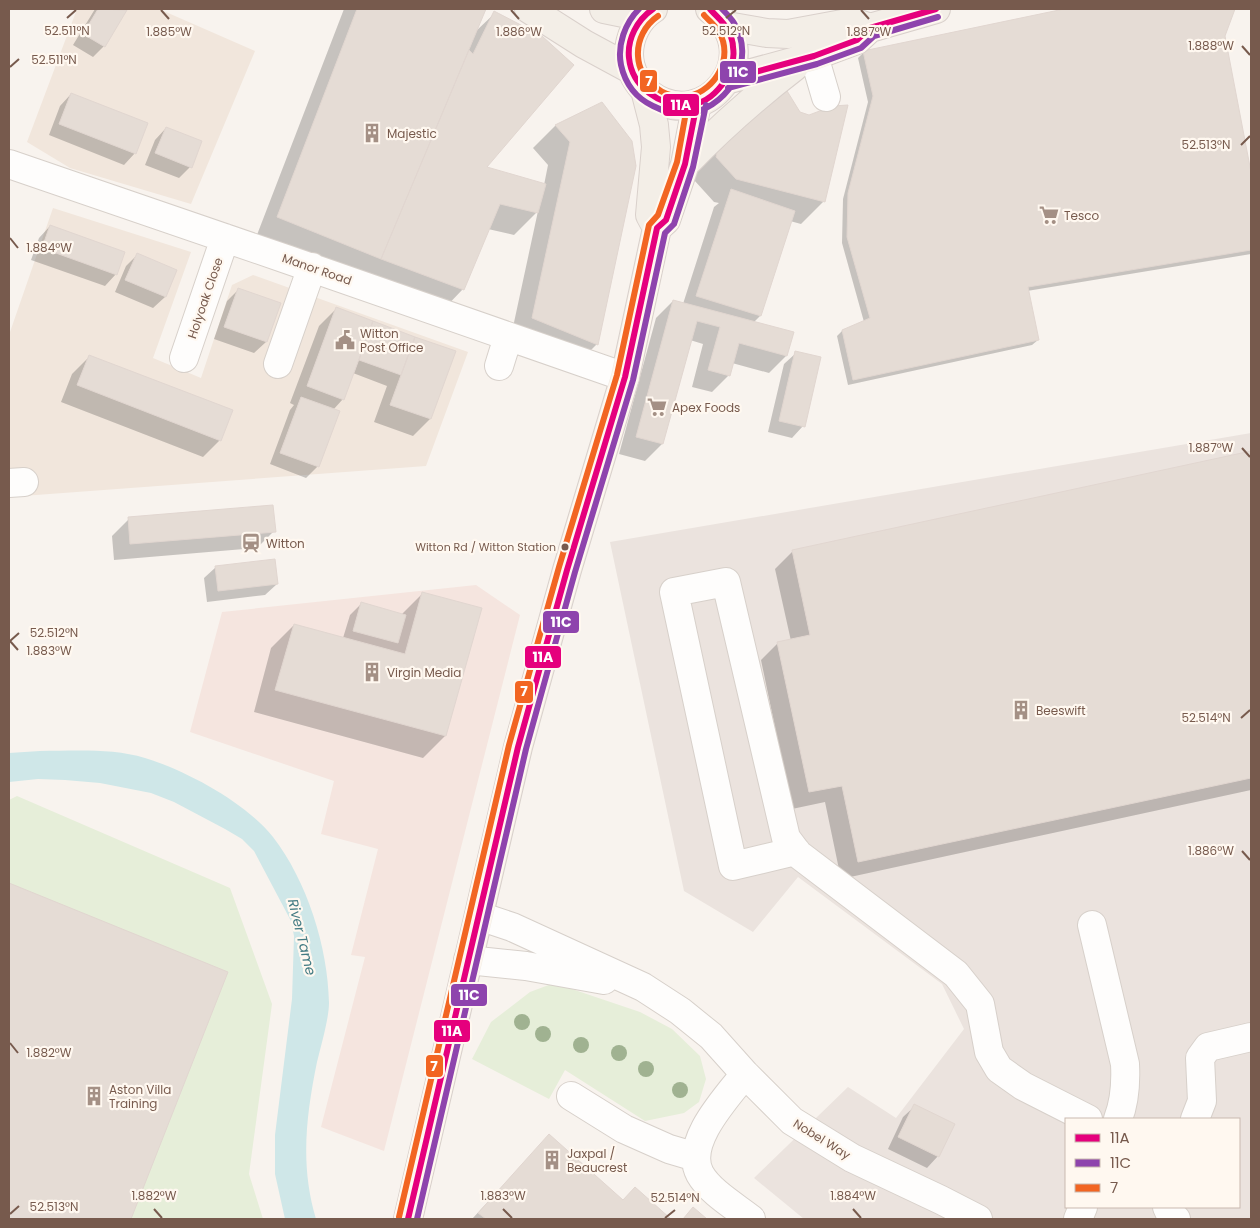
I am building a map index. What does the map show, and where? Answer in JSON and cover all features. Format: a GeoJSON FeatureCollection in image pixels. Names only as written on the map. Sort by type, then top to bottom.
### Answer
{"type":"FeatureCollection","features":[{"type":"Feature","properties":{"kind":"main road"},"geometry":{"type":"LineString","coordinates":[[529,9],[638,80],[654,98],[677,105],[697,103],[713,94],[726,80],[733,62],[734,53],[732,39],[718,17]]}},
{"type":"Feature","properties":{"kind":"main road"},"geometry":{"type":"LineString","coordinates":[[604,9],[648,13]]}},
{"type":"Feature","properties":{"kind":"main road"},"geometry":{"type":"LineString","coordinates":[[726,80],[808,57],[857,40],[870,28],[905,13],[936,9]]}},
{"type":"Feature","properties":{"kind":"main road"},"geometry":{"type":"LineString","coordinates":[[408,1219],[518,747],[567,570],[625,377],[656,228],[650,215],[656,147],[654,125],[629,58],[629,46],[635,29],[648,13]]}},
{"type":"Feature","properties":{"kind":"main road"},"geometry":{"type":"LineString","coordinates":[[718,17],[767,33],[788,34],[853,22],[870,28]]}},
{"type":"Feature","properties":{"kind":"main road"},"geometry":{"type":"LineString","coordinates":[[685,164],[759,94],[808,57]]}},
{"type":"Feature","properties":{"kind":"main road"},"geometry":{"type":"LineString","coordinates":[[656,228],[666,220],[685,164],[697,103]]}},
{"type":"Feature","properties":{"kind":"street"},"geometry":{"type":"LineString","coordinates":[[808,57],[826,97]]}},
{"type":"Feature","properties":{"kind":"street","name":"Manor Road"},"geometry":{"type":"LineString","coordinates":[[9,164],[625,377]]}},
{"type":"Feature","properties":{"kind":"street","name":"Holyoak Close"},"geometry":{"type":"LineString","coordinates":[[184,358],[226,238]]}},
{"type":"Feature","properties":{"kind":"street"},"geometry":{"type":"LineString","coordinates":[[278,364],[312,268]]}},
{"type":"Feature","properties":{"kind":"street"},"geometry":{"type":"LineString","coordinates":[[499,366],[508,337]]}},
{"type":"Feature","properties":{"kind":"street"},"geometry":{"type":"LineString","coordinates":[[796,851],[733,866],[674,592],[726,582],[786,838],[796,851],[956,974],[980,1004],[989,1052],[999,1069],[1023,1086],[1086,1118]]}},
{"type":"Feature","properties":{"kind":"street","name":"Nobel Way"},"geometry":{"type":"LineString","coordinates":[[479,916],[512,927],[643,987],[680,1011],[711,1036],[745,1074],[792,1121],[852,1158],[978,1219]]}},
{"type":"Feature","properties":{"kind":"street"},"geometry":{"type":"LineString","coordinates":[[1092,925],[1125,1064],[1126,1086],[1123,1106],[1118,1118]]}},
{"type":"Feature","properties":{"kind":"street","name":"Nobel Way"},"geometry":{"type":"LineString","coordinates":[[468,960],[526,966],[643,987]]}},
{"type":"Feature","properties":{"kind":"street"},"geometry":{"type":"LineString","coordinates":[[1194,1118],[1202,1101],[1200,1058],[1208,1047],[1251,1037]]}},
{"type":"Feature","properties":{"kind":"street"},"geometry":{"type":"LineString","coordinates":[[745,1074],[712,1118],[700,1138],[696,1158],[699,1173],[710,1186],[751,1219]]}},
{"type":"Feature","properties":{"kind":"street"},"geometry":{"type":"LineString","coordinates":[[571,1096],[624,1129],[669,1149],[696,1158]]}},
{"type":"Feature","properties":{"kind":"street"},"geometry":{"type":"LineString","coordinates":[[1167,1208],[1171,1216],[1176,1219]]}},
{"type":"Feature","properties":{"kind":"shaded area"},"geometry":{"type":"Polygon","coordinates":[[[77,9],[159,9],[255,51],[191,204],[70,168],[27,142],[77,9]]]}},
{"type":"Feature","properties":{"kind":"shaded area"},"geometry":{"type":"Polygon","coordinates":[[[53,208],[191,252],[153,358],[201,378],[232,285],[253,275],[468,352],[426,466],[9,497],[9,332],[53,208]]]}},
{"type":"Feature","properties":{"kind":"shaded area"},"geometry":{"type":"Polygon","coordinates":[[[1251,433],[1251,1219],[804,1219],[754,1178],[848,1087],[896,1118],[964,1029],[942,984],[798,877],[753,932],[684,891],[610,542],[1251,433]]]}},
{"type":"Feature","properties":{"kind":"shaded area"},"geometry":{"type":"Polygon","coordinates":[[[476,585],[520,615],[384,1151],[321,1127],[365,957],[351,955],[378,849],[321,834],[334,781],[190,732],[222,612],[476,585]]]}},
{"type":"Feature","properties":{"kind":"green space"},"geometry":{"type":"Polygon","coordinates":[[[17,796],[230,888],[272,1004],[249,1174],[263,1219],[9,1219],[9,800],[17,796]]]}},
{"type":"Feature","properties":{"kind":"green space"},"geometry":{"type":"Polygon","coordinates":[[[554,983],[640,1012],[672,1029],[700,1056],[706,1079],[699,1102],[684,1113],[645,1121],[565,1070],[549,1099],[472,1059],[491,1022],[530,992],[554,983]]]}},
{"type":"Feature","properties":{"kind":"water","name":"River Tame"},"geometry":{"type":"Polygon","coordinates":[[[40,751],[119,753],[145,758],[179,771],[214,789],[247,812],[273,837],[285,854],[296,874],[313,915],[320,937],[328,982],[329,1009],[313,1082],[306,1141],[308,1180],[316,1219],[285,1219],[275,1174],[275,1135],[292,999],[294,936],[291,921],[254,851],[242,839],[225,829],[174,802],[151,793],[100,783],[65,780],[38,779],[9,782],[9,753],[40,751]]]}},
{"type":"Feature","properties":{"kind":"building"},"geometry":{"type":"Polygon","coordinates":[[[98,9],[127,10],[105,47],[83,34],[98,9]]]}},
{"type":"Feature","properties":{"kind":"building","name":"Majestic"},"geometry":{"type":"Polygon","coordinates":[[[357,9],[486,9],[381,259],[277,217],[357,9]]]}},
{"type":"Feature","properties":{"kind":"building","name":"Tesco"},"geometry":{"type":"Polygon","coordinates":[[[1064,9],[1235,9],[1225,36],[1251,172],[1251,250],[1028,287],[1039,340],[853,380],[842,330],[870,318],[847,237],[848,193],[873,96],[863,51],[1064,9]]]}},
{"type":"Feature","properties":{"kind":"building"},"geometry":{"type":"Polygon","coordinates":[[[494,11],[542,36],[574,65],[487,167],[546,184],[538,213],[500,204],[464,290],[381,259],[469,50],[473,54],[494,11]]]}},
{"type":"Feature","properties":{"kind":"building"},"geometry":{"type":"Polygon","coordinates":[[[784,86],[800,112],[809,115],[833,106],[848,105],[825,202],[736,179],[716,157],[720,139],[784,86]]]}},
{"type":"Feature","properties":{"kind":"building"},"geometry":{"type":"Polygon","coordinates":[[[71,93],[148,123],[136,154],[59,124],[71,93]]]}},
{"type":"Feature","properties":{"kind":"building"},"geometry":{"type":"Polygon","coordinates":[[[602,102],[632,141],[636,166],[598,345],[532,318],[570,142],[555,125],[602,102]]]}},
{"type":"Feature","properties":{"kind":"building"},"geometry":{"type":"Polygon","coordinates":[[[166,127],[202,141],[192,168],[155,153],[166,127]]]}},
{"type":"Feature","properties":{"kind":"building"},"geometry":{"type":"Polygon","coordinates":[[[731,189],[795,211],[761,316],[696,296],[731,189]]]}},
{"type":"Feature","properties":{"kind":"building"},"geometry":{"type":"Polygon","coordinates":[[[50,225],[125,252],[117,275],[42,248],[50,225]]]}},
{"type":"Feature","properties":{"kind":"building"},"geometry":{"type":"Polygon","coordinates":[[[137,253],[177,270],[166,297],[125,280],[137,253]]]}},
{"type":"Feature","properties":{"kind":"building"},"geometry":{"type":"Polygon","coordinates":[[[238,288],[281,303],[267,342],[224,327],[238,288]]]}},
{"type":"Feature","properties":{"kind":"building"},"geometry":{"type":"Polygon","coordinates":[[[673,300],[794,332],[787,356],[739,343],[730,376],[708,370],[720,327],[697,321],[663,444],[636,437],[673,300]]]}},
{"type":"Feature","properties":{"kind":"building","name":"Witton Post Office"},"geometry":{"type":"Polygon","coordinates":[[[336,307],[373,321],[344,400],[307,386],[336,307]]]}},
{"type":"Feature","properties":{"kind":"building"},"geometry":{"type":"Polygon","coordinates":[[[373,321],[415,337],[401,375],[359,360],[373,321]]]}},
{"type":"Feature","properties":{"kind":"building"},"geometry":{"type":"Polygon","coordinates":[[[415,337],[456,351],[431,419],[390,405],[415,337]]]}},
{"type":"Feature","properties":{"kind":"building"},"geometry":{"type":"Polygon","coordinates":[[[795,351],[821,357],[805,427],[779,421],[795,351]]]}},
{"type":"Feature","properties":{"kind":"building"},"geometry":{"type":"Polygon","coordinates":[[[89,355],[233,410],[221,441],[77,385],[89,355]]]}},
{"type":"Feature","properties":{"kind":"building"},"geometry":{"type":"Polygon","coordinates":[[[301,397],[340,411],[319,467],[280,453],[301,397]]]}},
{"type":"Feature","properties":{"kind":"building","name":"Beeswift"},"geometry":{"type":"Polygon","coordinates":[[[1251,451],[1251,778],[858,862],[842,786],[809,792],[777,642],[810,635],[792,550],[1251,451]]]}},
{"type":"Feature","properties":{"kind":"building"},"geometry":{"type":"Polygon","coordinates":[[[273,505],[276,532],[130,544],[128,517],[273,505]]]}},
{"type":"Feature","properties":{"kind":"building"},"geometry":{"type":"Polygon","coordinates":[[[275,559],[278,584],[218,591],[215,566],[275,559]]]}},
{"type":"Feature","properties":{"kind":"building","name":"Virgin Media"},"geometry":{"type":"Polygon","coordinates":[[[422,592],[482,608],[446,736],[275,690],[294,624],[405,654],[422,592]]]}},
{"type":"Feature","properties":{"kind":"building"},"geometry":{"type":"Polygon","coordinates":[[[361,602],[406,615],[398,643],[353,631],[361,602]]]}},
{"type":"Feature","properties":{"kind":"building","name":"Aston Villa Training"},"geometry":{"type":"Polygon","coordinates":[[[9,883],[228,972],[131,1219],[9,1219],[9,883]]]}},
{"type":"Feature","properties":{"kind":"building"},"geometry":{"type":"Polygon","coordinates":[[[914,1104],[955,1124],[939,1157],[898,1137],[914,1104]]]}},
{"type":"Feature","properties":{"kind":"building","name":"Jaxpal / Beaucrest"},"geometry":{"type":"Polygon","coordinates":[[[549,1134],[623,1200],[635,1187],[671,1219],[486,1219],[478,1213],[549,1134]]]}},
{"type":"Feature","properties":{"kind":"building"},"geometry":{"type":"Polygon","coordinates":[[[693,1207],[707,1219],[683,1219],[693,1207]]]}},
{"type":"Feature","properties":{"kind":"transit line","name":"11C"},"geometry":{"type":"LineString","coordinates":[[639,9],[626,28],[621,42],[620,57],[625,78],[641,99],[667,112],[677,114],[693,113],[707,108],[719,100],[736,78],[741,65],[740,37],[733,21],[722,9]]}},
{"type":"Feature","properties":{"kind":"transit line","name":"11A"},"geometry":{"type":"LineString","coordinates":[[653,9],[638,24],[631,37],[629,51],[631,68],[636,78],[649,93],[658,99],[678,105],[689,105],[707,99],[722,85],[731,67],[733,57],[731,38],[724,24],[710,9]]}},
{"type":"Feature","properties":{"kind":"transit line","name":"11A"},"geometry":{"type":"LineString","coordinates":[[726,80],[814,56],[857,40],[870,28],[936,9]]}},
{"type":"Feature","properties":{"kind":"transit line","name":"7"},"geometry":{"type":"LineString","coordinates":[[658,16],[646,28],[640,39],[638,50],[639,65],[648,81],[655,87],[663,92],[680,97],[699,93],[707,87],[720,71],[723,62],[723,42],[718,30],[704,15]]}},
{"type":"Feature","properties":{"kind":"transit line","name":"11C"},"geometry":{"type":"LineString","coordinates":[[728,88],[817,64],[861,48],[874,36],[938,17]]}},
{"type":"Feature","properties":{"kind":"transit line","name":"7"},"geometry":{"type":"LineString","coordinates":[[399,1217],[509,745],[559,567],[617,375],[649,225],[658,215],[677,162],[688,101]]}},
{"type":"Feature","properties":{"kind":"transit line","name":"11A"},"geometry":{"type":"LineString","coordinates":[[408,1219],[518,747],[567,570],[625,377],[657,228],[666,220],[685,164],[697,103]]}},
{"type":"Feature","properties":{"kind":"transit line","name":"11C"},"geometry":{"type":"LineString","coordinates":[[417,1219],[526,749],[575,572],[633,380],[665,233],[674,224],[693,167],[706,105]]}},
{"type":"Feature","properties":{"kind":"place","name":"Majestic"},"geometry":{"type":"Point","coordinates":[372,133]}},
{"type":"Feature","properties":{"kind":"place","name":"Tesco"},"geometry":{"type":"Point","coordinates":[1049,215]}},
{"type":"Feature","properties":{"kind":"place","name":"Witton Post Office"},"geometry":{"type":"Point","coordinates":[345,340]}},
{"type":"Feature","properties":{"kind":"place","name":"Apex Foods"},"geometry":{"type":"Point","coordinates":[657,407]}},
{"type":"Feature","properties":{"kind":"place","name":"Witton"},"geometry":{"type":"Point","coordinates":[251,543]}},
{"type":"Feature","properties":{"kind":"place","name":"Witton Rd / Witton Station"},"geometry":{"type":"Point","coordinates":[565,547]}},
{"type":"Feature","properties":{"kind":"place","name":"Virgin Media"},"geometry":{"type":"Point","coordinates":[372,672]}},
{"type":"Feature","properties":{"kind":"place","name":"Beeswift"},"geometry":{"type":"Point","coordinates":[1021,710]}},
{"type":"Feature","properties":{"kind":"place","name":"Aston Villa Training"},"geometry":{"type":"Point","coordinates":[94,1096]}},
{"type":"Feature","properties":{"kind":"place","name":"Jaxpal / Beaucrest"},"geometry":{"type":"Point","coordinates":[552,1160]}}]}
